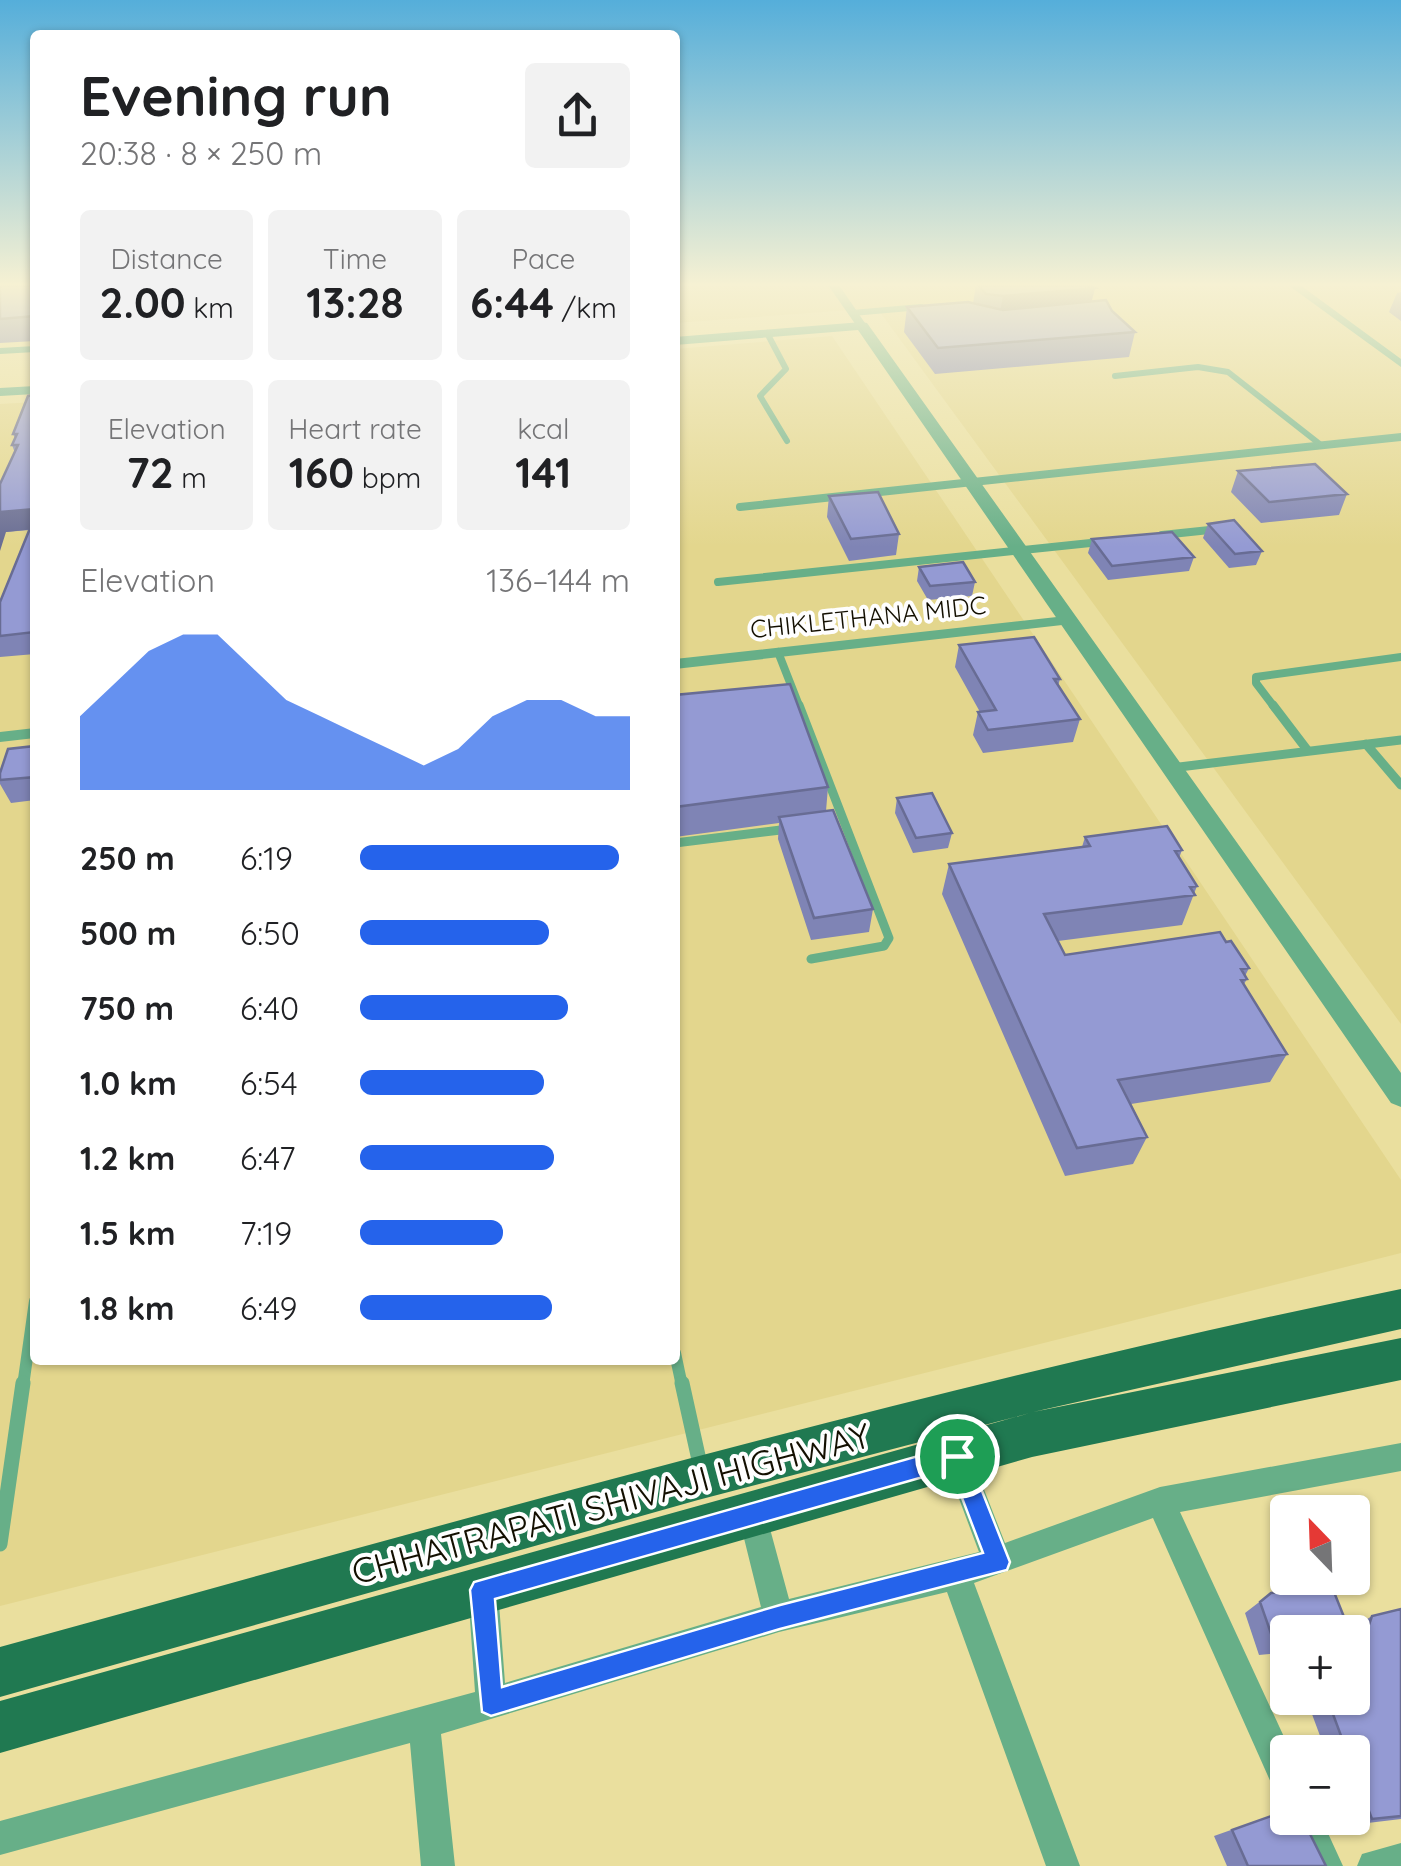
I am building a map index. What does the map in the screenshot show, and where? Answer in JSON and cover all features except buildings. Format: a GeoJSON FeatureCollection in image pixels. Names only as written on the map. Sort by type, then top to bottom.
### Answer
{"type":"FeatureCollection","features":[{"type":"Feature","properties":{"kind":"main road","name":"CHHATRAPATI SHIVAJI HIGHWAY"},"geometry":{"type":"LineString","coordinates":[[0,1672],[1022,1391],[1211,1346],[1401,1309]]}},
{"type":"Feature","properties":{"kind":"main road","name":"CHHATRAPATI SHIVAJI HIGHWAY"},"geometry":{"type":"LineString","coordinates":[[0,1727],[1052,1431],[1401,1359]]}},
{"type":"Feature","properties":{"kind":"street"},"geometry":{"type":"LineString","coordinates":[[895,372],[1401,1095]]}},
{"type":"Feature","properties":{"kind":"street"},"geometry":{"type":"LineString","coordinates":[[0,392],[30,390]]}},
{"type":"Feature","properties":{"kind":"street"},"geometry":{"type":"LineString","coordinates":[[973,482],[1401,437]]}},
{"type":"Feature","properties":{"kind":"street","name":"CHIKLETHANA MIDC"},"geometry":{"type":"LineString","coordinates":[[680,663],[1066,621]]}},
{"type":"Feature","properties":{"kind":"street"},"geometry":{"type":"LineString","coordinates":[[0,737],[30,734]]}},
{"type":"Feature","properties":{"kind":"street"},"geometry":{"type":"LineString","coordinates":[[957,1456],[998,1562]]}},
{"type":"Feature","properties":{"kind":"street"},"geometry":{"type":"LineString","coordinates":[[0,1838],[424,1724],[780,1617],[956,1575],[1160,1500],[1401,1457]]}},
{"type":"Feature","properties":{"kind":"street"},"geometry":{"type":"LineString","coordinates":[[1160,1500],[1270,1742]]}},
{"type":"Feature","properties":{"kind":"street"},"geometry":{"type":"LineString","coordinates":[[752,1514],[780,1617]]}},
{"type":"Feature","properties":{"kind":"street"},"geometry":{"type":"LineString","coordinates":[[956,1575],[1063,1866]]}},
{"type":"Feature","properties":{"kind":"street"},"geometry":{"type":"LineString","coordinates":[[482,1590],[491,1703]]}},
{"type":"Feature","properties":{"kind":"street"},"geometry":{"type":"LineString","coordinates":[[424,1724],[438,1866]]}},
{"type":"Feature","properties":{"kind":"street"},"geometry":{"type":"LineString","coordinates":[[1312,1835],[1326,1866]]}},
{"type":"Feature","properties":{"kind":"street"},"geometry":{"type":"LineString","coordinates":[[1374,1866],[1401,1860]]}},
{"type":"Feature","properties":{"kind":"lane"},"geometry":{"type":"LineString","coordinates":[[783,372],[760,396],[787,441]]}},
{"type":"Feature","properties":{"kind":"lane"},"geometry":{"type":"LineString","coordinates":[[1115,376],[1156,372]]}},
{"type":"Feature","properties":{"kind":"lane"},"geometry":{"type":"LineString","coordinates":[[1228,372],[1321,446]]}},
{"type":"Feature","properties":{"kind":"lane"},"geometry":{"type":"LineString","coordinates":[[740,507],[973,482]]}},
{"type":"Feature","properties":{"kind":"lane"},"geometry":{"type":"LineString","coordinates":[[1151,536],[1226,528]]}},
{"type":"Feature","properties":{"kind":"lane"},"geometry":{"type":"LineString","coordinates":[[718,582],[1113,541]]}},
{"type":"Feature","properties":{"kind":"lane"},"geometry":{"type":"LineString","coordinates":[[778,652],[888,943],[811,959]]}},
{"type":"Feature","properties":{"kind":"lane"},"geometry":{"type":"LineString","coordinates":[[1308,751],[1256,684],[1256,677],[1401,657]]}},
{"type":"Feature","properties":{"kind":"lane"},"geometry":{"type":"LineString","coordinates":[[781,706],[798,704]]}},
{"type":"Feature","properties":{"kind":"lane"},"geometry":{"type":"LineString","coordinates":[[1170,768],[1401,740]]}},
{"type":"Feature","properties":{"kind":"lane"},"geometry":{"type":"LineString","coordinates":[[1366,744],[1401,785]]}},
{"type":"Feature","properties":{"kind":"lane"},"geometry":{"type":"LineString","coordinates":[[826,825],[845,823]]}},
{"type":"Feature","properties":{"kind":"lane"},"geometry":{"type":"LineString","coordinates":[[680,842],[807,827]]}},
{"type":"Feature","properties":{"kind":"lane"},"geometry":{"type":"LineString","coordinates":[[0,1544],[30,1336]]}},
{"type":"Feature","properties":{"kind":"lane"},"geometry":{"type":"LineString","coordinates":[[678,1365],[702,1478]]}},
{"type":"Feature","properties":{"kind":"shaded area"},"geometry":{"type":"Polygon","coordinates":[[[680,372],[856,372],[1401,1180],[1401,1253],[0,1606],[0,404],[30,402],[30,1365],[680,1365],[680,372]]]}},
{"type":"Feature","properties":{"kind":"shaded area"},"geometry":{"type":"Polygon","coordinates":[[[924,372],[1401,372],[1401,1024],[924,372]]]}},
{"type":"Feature","properties":{"kind":"route"},"geometry":{"type":"LineString","coordinates":[[957,1456],[998,1562],[780,1617],[491,1703],[482,1590],[957,1456]]}}]}
